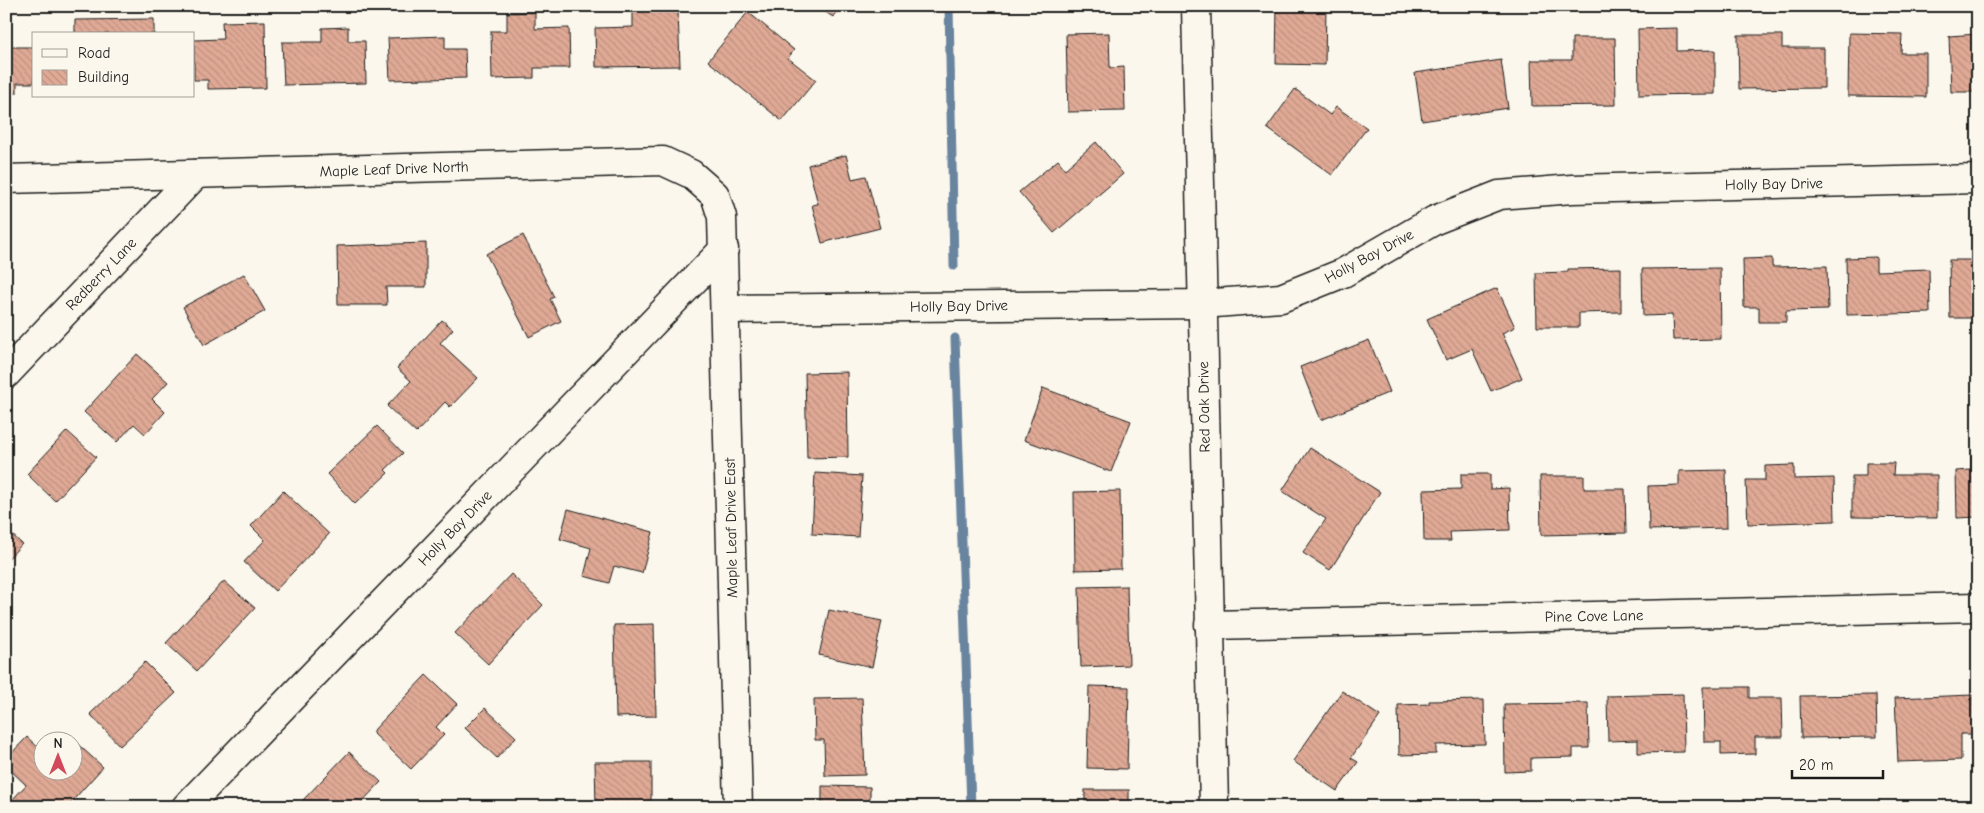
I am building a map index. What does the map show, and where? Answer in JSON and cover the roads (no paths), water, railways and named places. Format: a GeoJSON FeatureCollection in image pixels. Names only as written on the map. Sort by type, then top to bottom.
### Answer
{"type":"FeatureCollection","features":[{"type":"Feature","properties":{"kind":"street","name":"Red Oak Drive"},"geometry":{"type":"LineString","coordinates":[[1196,6],[1214,807]]}},
{"type":"Feature","properties":{"kind":"street","name":"Maple Leaf Drive North"},"geometry":{"type":"LineString","coordinates":[[6,179],[664,161],[691,174],[715,195],[722,217],[724,249]]}},
{"type":"Feature","properties":{"kind":"street","name":"Redberry Lane"},"geometry":{"type":"LineString","coordinates":[[6,374],[196,174]]}},
{"type":"Feature","properties":{"kind":"street","name":"Holly Bay Drive"},"geometry":{"type":"LineString","coordinates":[[725,309],[1202,304],[1281,298],[1343,273],[1435,220],[1499,195],[1572,188],[1978,179]]}},
{"type":"Feature","properties":{"kind":"street","name":"Holly Bay Drive"},"geometry":{"type":"LineString","coordinates":[[186,807],[724,249]]}},
{"type":"Feature","properties":{"kind":"street","name":"Maple Leaf Drive East"},"geometry":{"type":"LineString","coordinates":[[724,249],[738,807]]}},
{"type":"Feature","properties":{"kind":"street","name":"Pine Cove Lane"},"geometry":{"type":"LineString","coordinates":[[1209,625],[1978,607]]}},
{"type":"Feature","properties":{"kind":"waterway"},"geometry":{"type":"LineString","coordinates":[[949,6],[954,266]]}},
{"type":"Feature","properties":{"kind":"waterway"},"geometry":{"type":"LineString","coordinates":[[955,338],[971,807]]}}]}
